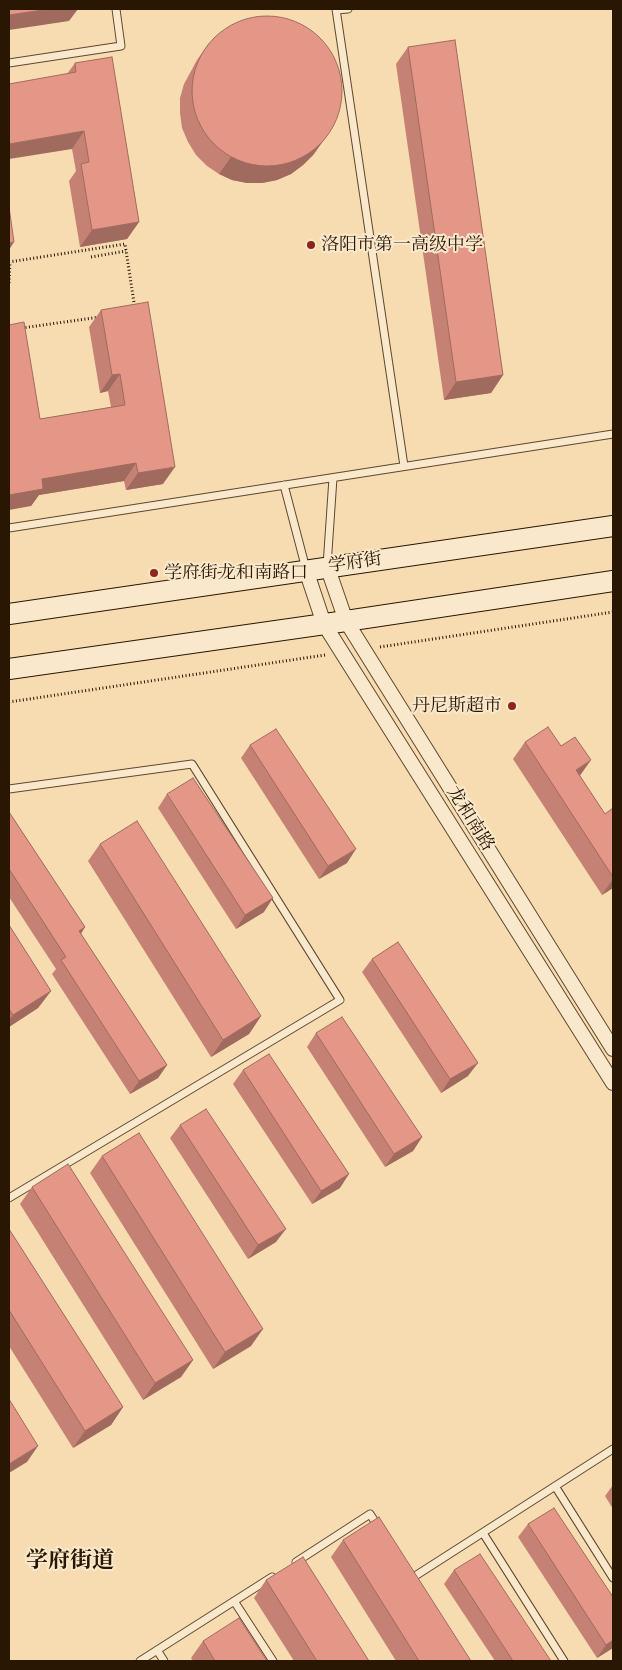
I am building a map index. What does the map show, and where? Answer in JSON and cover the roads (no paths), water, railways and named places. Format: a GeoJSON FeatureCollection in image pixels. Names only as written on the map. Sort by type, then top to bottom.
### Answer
{"type":"FeatureCollection","features":[{"type":"Feature","properties":{"kind":"main road","name":"学府街"},"geometry":{"type":"LineString","coordinates":[[9,614],[327,566],[613,526]]}},
{"type":"Feature","properties":{"kind":"main road"},"geometry":{"type":"LineString","coordinates":[[9,669],[613,581]]}},
{"type":"Feature","properties":{"kind":"street","name":"龙和南路"},"geometry":{"type":"LineString","coordinates":[[327,566],[346,621],[363,650],[613,1049]]}},
{"type":"Feature","properties":{"kind":"street","name":"龙和南路"},"geometry":{"type":"LineString","coordinates":[[306,570],[324,624],[613,1083]]}},
{"type":"Feature","properties":{"kind":"lane"},"geometry":{"type":"LineString","coordinates":[[9,63],[121,46],[116,9]]}},
{"type":"Feature","properties":{"kind":"lane"},"geometry":{"type":"LineString","coordinates":[[348,9],[336,10],[404,466]]}},
{"type":"Feature","properties":{"kind":"lane"},"geometry":{"type":"LineString","coordinates":[[9,528],[613,434]]}},
{"type":"Feature","properties":{"kind":"lane"},"geometry":{"type":"LineString","coordinates":[[327,566],[333,478]]}},
{"type":"Feature","properties":{"kind":"lane"},"geometry":{"type":"LineString","coordinates":[[284,485],[306,570]]}},
{"type":"Feature","properties":{"kind":"lane"},"geometry":{"type":"LineString","coordinates":[[9,789],[192,764],[340,1000],[9,1198]]}},
{"type":"Feature","properties":{"kind":"lane"},"geometry":{"type":"LineString","coordinates":[[412,1578],[613,1449]]}},
{"type":"Feature","properties":{"kind":"lane"},"geometry":{"type":"LineString","coordinates":[[555,1486],[613,1578]]}},
{"type":"Feature","properties":{"kind":"lane"},"geometry":{"type":"LineString","coordinates":[[292,1564],[370,1514],[386,1538]]}},
{"type":"Feature","properties":{"kind":"lane"},"geometry":{"type":"LineString","coordinates":[[483,1533],[564,1661]]}},
{"type":"Feature","properties":{"kind":"lane"},"geometry":{"type":"LineString","coordinates":[[300,1559],[306,1567]]}},
{"type":"Feature","properties":{"kind":"lane"},"geometry":{"type":"LineString","coordinates":[[407,1570],[417,1586]]}},
{"type":"Feature","properties":{"kind":"lane"},"geometry":{"type":"LineString","coordinates":[[140,1661],[276,1575]]}},
{"type":"Feature","properties":{"kind":"lane"},"geometry":{"type":"LineString","coordinates":[[234,1601],[273,1661]]}},
{"type":"Feature","properties":{"kind":"lane"},"geometry":{"type":"LineString","coordinates":[[157,1650],[164,1661]]}},
{"type":"Feature","properties":{"kind":"place","name":"洛阳市第一高级中学"},"geometry":{"type":"Point","coordinates":[311,245]}},
{"type":"Feature","properties":{"kind":"place","name":"学府街龙和南路口"},"geometry":{"type":"Point","coordinates":[154,573]}},
{"type":"Feature","properties":{"kind":"place","name":"丹尼斯超市"},"geometry":{"type":"Point","coordinates":[512,706]}},
{"type":"Feature","properties":{"kind":"district","name":"学府街道"},"geometry":{"type":"Point","coordinates":[70,1561]}}]}
